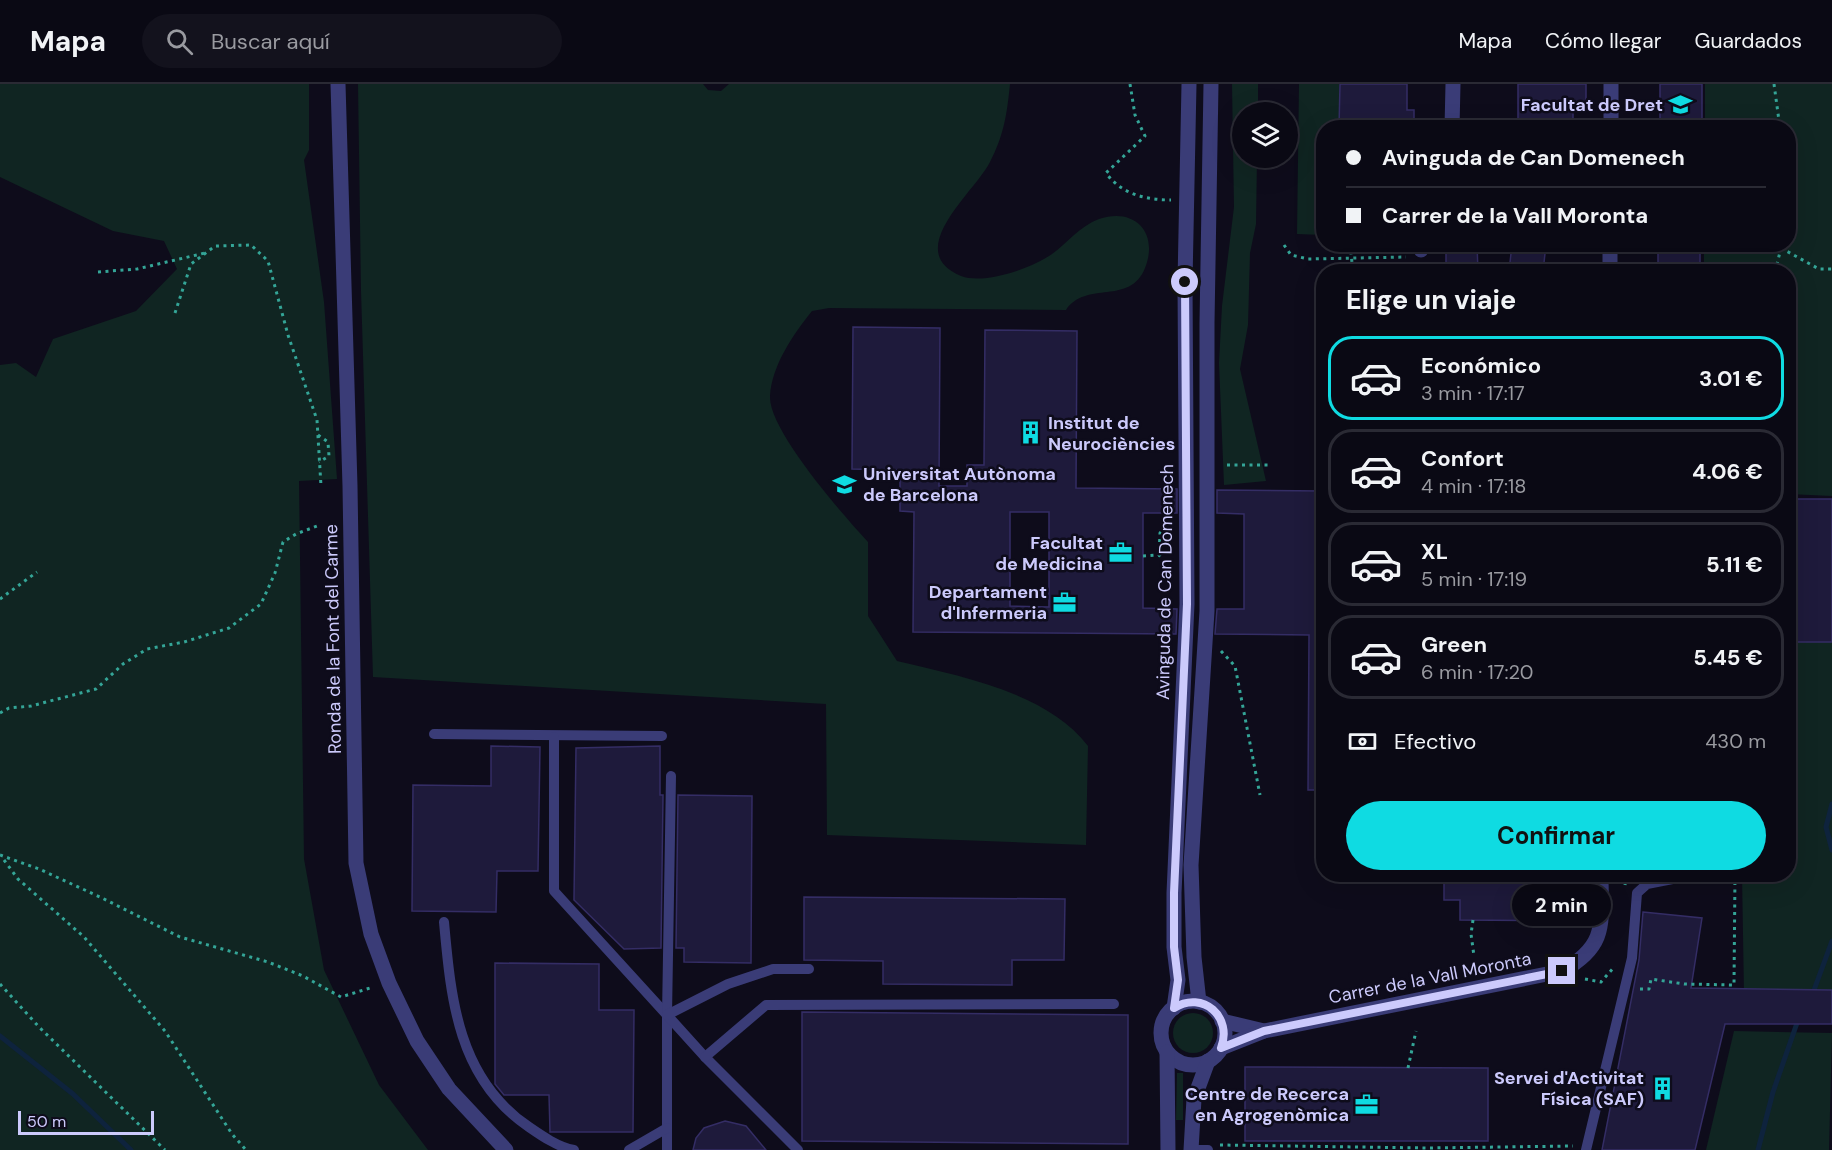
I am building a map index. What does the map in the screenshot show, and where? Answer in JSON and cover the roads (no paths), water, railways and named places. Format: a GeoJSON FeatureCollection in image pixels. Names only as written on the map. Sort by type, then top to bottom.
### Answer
{"type":"FeatureCollection","features":[{"type":"Feature","properties":{"kind":"street","name":"Ronda de la Font del Carme"},"geometry":{"type":"LineString","coordinates":[[338,84],[350,486],[356,862],[371,934],[389,983],[417,1041],[448,1089],[506,1150]]}},
{"type":"Feature","properties":{"kind":"street","name":"Avinguda de Can Domenech"},"geometry":{"type":"LineString","coordinates":[[1174,1008],[1178,980],[1174,947],[1174,893],[1187,604],[1185,282],[1189,84]]}},
{"type":"Feature","properties":{"kind":"street"},"geometry":{"type":"LineString","coordinates":[[1199,1002],[1194,957],[1191,866],[1207,611],[1207,323],[1211,84]]}},
{"type":"Feature","properties":{"kind":"street"},"geometry":{"type":"LineString","coordinates":[[1452,120],[1453,84]]}},
{"type":"Feature","properties":{"kind":"street"},"geometry":{"type":"LineString","coordinates":[[1604,120],[1611,84]]}},
{"type":"Feature","properties":{"kind":"street","name":"Carrer de la Vall Moronta"},"geometry":{"type":"LineString","coordinates":[[1221,1048],[1264,1031],[1562,971],[1583,960],[1596,942],[1601,926],[1601,882]]}},
{"type":"Feature","properties":{"kind":"street"},"geometry":{"type":"LineString","coordinates":[[1168,1150],[1167,1052],[1161,1028],[1165,1018],[1174,1008],[1186,1002],[1199,1002],[1211,1008],[1222,1021],[1224,1033],[1221,1048],[1208,1061],[1194,1099],[1191,1150]]}},
{"type":"Feature","properties":{"kind":"street","name":"Carrer de la Vall Moronta"},"geometry":{"type":"LineString","coordinates":[[1222,1021],[1264,1031]]}},
{"type":"Feature","properties":{"kind":"street"},"geometry":{"type":"LineString","coordinates":[[1167,1052],[1185,1064],[1208,1061]]}},
{"type":"Feature","properties":{"kind":"lane"},"geometry":{"type":"LineString","coordinates":[[434,734],[554,737],[662,736]]}},
{"type":"Feature","properties":{"kind":"lane"},"geometry":{"type":"LineString","coordinates":[[554,737],[554,891],[705,1057],[798,1150]]}},
{"type":"Feature","properties":{"kind":"lane"},"geometry":{"type":"LineString","coordinates":[[668,1150],[671,776]]}},
{"type":"Feature","properties":{"kind":"lane"},"geometry":{"type":"LineString","coordinates":[[1587,1148],[1633,980],[1637,893],[1647,884],[1657,882]]}},
{"type":"Feature","properties":{"kind":"lane"},"geometry":{"type":"LineString","coordinates":[[444,922],[449,980],[460,1035],[482,1079],[517,1119],[542,1136],[574,1150]]}},
{"type":"Feature","properties":{"kind":"lane"},"geometry":{"type":"LineString","coordinates":[[668,1015],[728,984],[773,969],[809,969]]}},
{"type":"Feature","properties":{"kind":"lane"},"geometry":{"type":"LineString","coordinates":[[705,1057],[766,1005],[1113,1004]]}},
{"type":"Feature","properties":{"kind":"lane"},"geometry":{"type":"LineString","coordinates":[[628,1150],[668,1128]]}},
{"type":"Feature","properties":{"kind":"lane"},"geometry":{"type":"LineString","coordinates":[[1191,1150],[1208,1148]]}},
{"type":"Feature","properties":{"kind":"waterway"},"geometry":{"type":"LineString","coordinates":[[1832,804],[1826,827],[1832,850]]}},
{"type":"Feature","properties":{"kind":"waterway"},"geometry":{"type":"LineString","coordinates":[[1814,990],[1832,941]]}},
{"type":"Feature","properties":{"kind":"waterway"},"geometry":{"type":"LineString","coordinates":[[1758,1150],[1773,1092],[1797,1023]]}},
{"type":"Feature","properties":{"kind":"waterway"},"geometry":{"type":"LineString","coordinates":[[0,1036],[73,1094],[131,1150]]}},
{"type":"Feature","properties":{"kind":"place","name":"Facultat de Dret"},"geometry":{"type":"Point","coordinates":[1681,105]}},
{"type":"Feature","properties":{"kind":"place","name":"Institut de Neurociències"},"geometry":{"type":"Point","coordinates":[1030,433]}},
{"type":"Feature","properties":{"kind":"place","name":"Universitat Autònoma de Barcelona"},"geometry":{"type":"Point","coordinates":[845,484]}},
{"type":"Feature","properties":{"kind":"place","name":"Facultat de Medicina"},"geometry":{"type":"Point","coordinates":[1121,553]}},
{"type":"Feature","properties":{"kind":"place","name":"Departament d'Infermeria"},"geometry":{"type":"Point","coordinates":[1065,602]}},
{"type":"Feature","properties":{"kind":"place","name":"Servei d'Activitat Física (SAF)"},"geometry":{"type":"Point","coordinates":[1662,1088]}},
{"type":"Feature","properties":{"kind":"place","name":"Centre de Recerca en Agrogenòmica"},"geometry":{"type":"Point","coordinates":[1367,1104]}}]}
